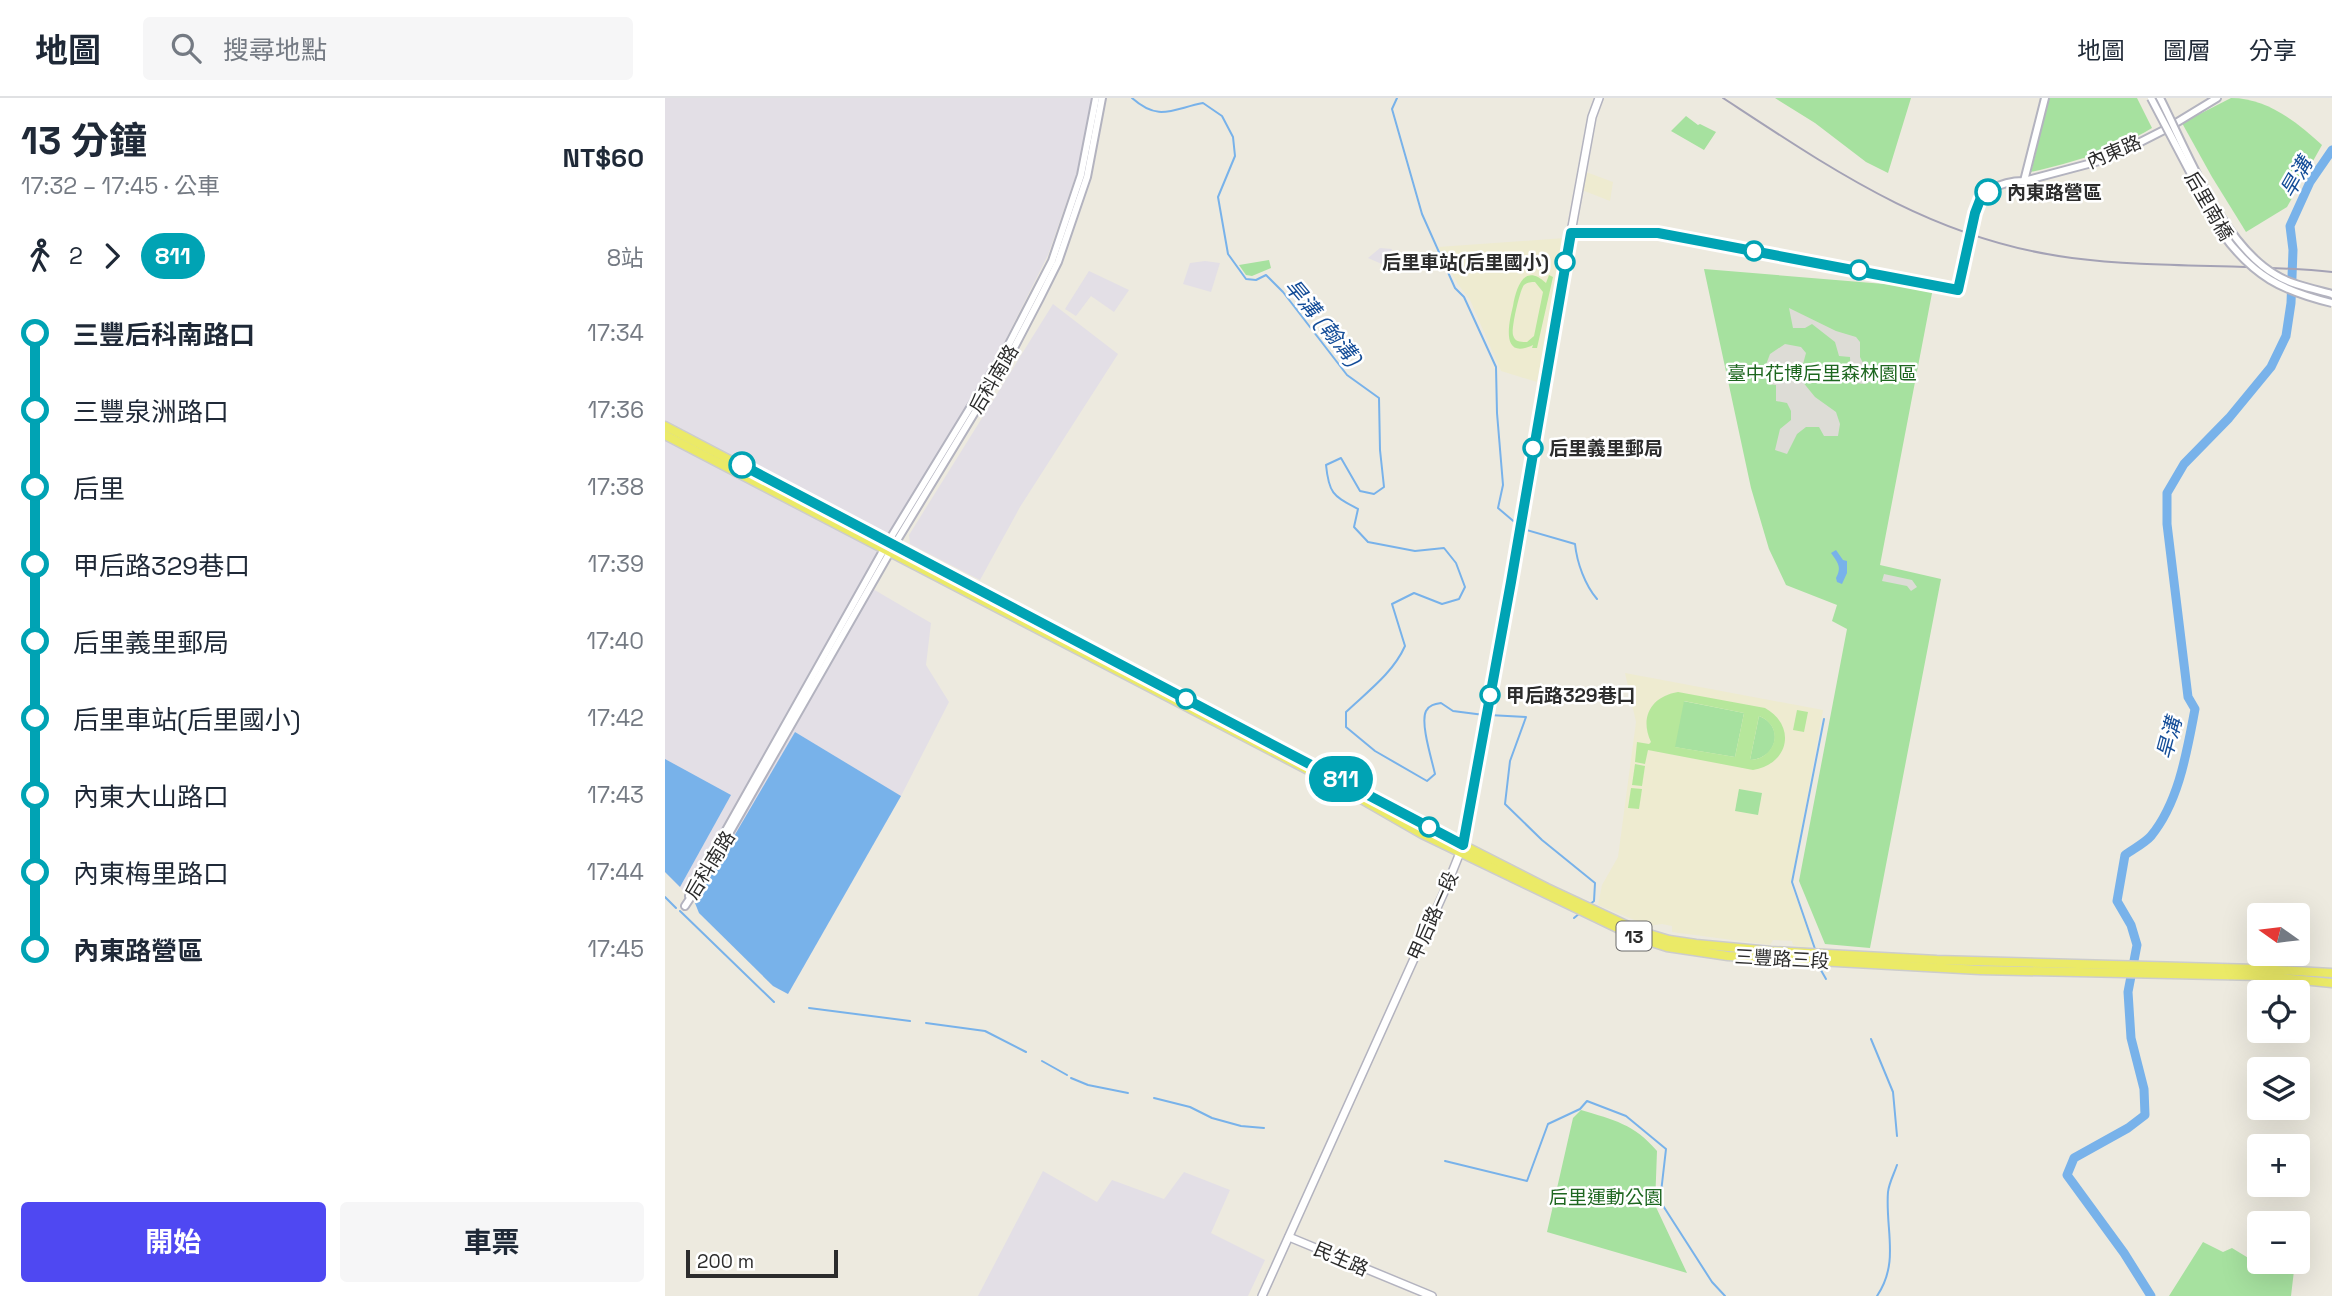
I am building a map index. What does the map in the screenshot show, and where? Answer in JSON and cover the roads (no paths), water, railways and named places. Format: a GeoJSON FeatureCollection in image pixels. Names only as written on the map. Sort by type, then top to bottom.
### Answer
{"type":"FeatureCollection","features":[{"type":"Feature","properties":{"kind":"main road","name":"甲后路一段"},"geometry":{"type":"LineString","coordinates":[[1262,1296],[1461,849],[1511,582],[1592,117],[1599,98]]}},
{"type":"Feature","properties":{"kind":"main road","name":"13"},"geometry":{"type":"LineString","coordinates":[[665,426],[1461,849]]}},
{"type":"Feature","properties":{"kind":"main road","name":"13"},"geometry":{"type":"LineString","coordinates":[[665,435],[889,547]]}},
{"type":"Feature","properties":{"kind":"main road","name":"三豐路三段"},"geometry":{"type":"LineString","coordinates":[[1461,849],[1639,930],[1669,940],[1771,951],[2143,970]]}},
{"type":"Feature","properties":{"kind":"main road","name":"13"},"geometry":{"type":"LineString","coordinates":[[2143,970],[2256,969],[2332,973]]}},
{"type":"Feature","properties":{"kind":"main road","name":"13"},"geometry":{"type":"LineString","coordinates":[[2143,970],[2262,976],[2332,983]]}},
{"type":"Feature","properties":{"kind":"main road","name":"民生路"},"geometry":{"type":"LineString","coordinates":[[1289,1237],[1432,1296]]}},
{"type":"Feature","properties":{"kind":"street","name":"后科南路"},"geometry":{"type":"LineString","coordinates":[[1084,176],[1096,98]]}},
{"type":"Feature","properties":{"kind":"street","name":"后科南路"},"geometry":{"type":"LineString","coordinates":[[791,721],[693,887],[685,906],[703,879],[889,547],[1012,345],[1058,262],[1084,176],[1102,98]]}},
{"type":"Feature","properties":{"kind":"street"},"geometry":{"type":"LineString","coordinates":[[2024,181],[2045,98]]}},
{"type":"Feature","properties":{"kind":"street","name":"后里南橋"},"geometry":{"type":"LineString","coordinates":[[2151,98],[2236,253],[2257,273],[2274,284],[2332,303]]}},
{"type":"Feature","properties":{"kind":"street","name":"后里南橋"},"geometry":{"type":"LineString","coordinates":[[2160,98],[2212,200],[2242,247],[2278,277],[2332,293]]}},
{"type":"Feature","properties":{"kind":"street","name":"內東路"},"geometry":{"type":"LineString","coordinates":[[1571,233],[1658,233],[1958,290],[1980,200],[2000,184],[2024,181],[2108,159],[2166,129],[2217,98]]}},
{"type":"Feature","properties":{"kind":"water"},"geometry":{"type":"Polygon","coordinates":[[[1836,550],[1843,560],[1847,561],[1847,573],[1842,584],[1837,582],[1838,565],[1831,553],[1836,550]]]}},
{"type":"Feature","properties":{"kind":"water"},"geometry":{"type":"Polygon","coordinates":[[[795,732],[901,796],[788,994],[773,986],[699,913],[695,903],[795,732]]]}},
{"type":"Feature","properties":{"kind":"water"},"geometry":{"type":"Polygon","coordinates":[[[665,759],[731,795],[680,887],[665,872],[665,759]]]}},
{"type":"Feature","properties":{"kind":"waterway","name":"旱溝 (翰溝)"},"geometry":{"type":"LineString","coordinates":[[1132,98],[1158,112],[1203,103],[1222,116],[1233,137],[1235,156],[1218,197],[1228,254],[1246,279],[1256,280],[1266,275],[1283,292],[1347,375],[1379,398],[1384,487],[1374,494],[1360,491],[1341,458],[1326,465],[1331,489],[1338,497],[1358,509],[1354,527],[1368,542],[1415,551],[1444,548],[1456,563],[1465,587],[1459,599],[1442,604],[1414,593],[1392,604],[1405,646],[1387,673],[1346,712],[1346,727],[1375,751],[1427,781],[1435,774],[1425,733],[1427,709],[1441,703],[1453,711],[1484,715]]}},
{"type":"Feature","properties":{"kind":"waterway"},"geometry":{"type":"LineString","coordinates":[[1397,98],[1392,109],[1422,214],[1455,288],[1464,297],[1496,367],[1503,485],[1498,508],[1518,525]]}},
{"type":"Feature","properties":{"kind":"waterway","name":"旱溝"},"geometry":{"type":"LineString","coordinates":[[2151,1296],[2124,1253],[2067,1175],[2074,1158],[2128,1128],[2145,1115],[2144,1089],[2131,1038],[2128,992],[2137,945],[2131,925],[2117,901],[2125,855],[2151,836],[2169,808],[2185,759],[2195,709],[2188,697],[2167,524],[2167,493],[2184,464],[2229,418],[2271,367],[2286,336],[2291,303],[2293,250],[2290,226],[2310,182],[2332,150]]}},
{"type":"Feature","properties":{"kind":"waterway"},"geometry":{"type":"LineString","coordinates":[[1523,529],[1575,544],[1582,573],[1597,599]]}},
{"type":"Feature","properties":{"kind":"waterway","name":"旱溝 (翰溝)"},"geometry":{"type":"LineString","coordinates":[[1489,715],[1526,717],[1510,761],[1505,804],[1542,840],[1595,883],[1594,901],[1589,905]]}},
{"type":"Feature","properties":{"kind":"waterway"},"geometry":{"type":"LineString","coordinates":[[1815,949],[1792,882],[1824,719]]}},
{"type":"Feature","properties":{"kind":"waterway"},"geometry":{"type":"LineString","coordinates":[[665,897],[676,908]]}},
{"type":"Feature","properties":{"kind":"waterway"},"geometry":{"type":"LineString","coordinates":[[680,911],[774,1002]]}},
{"type":"Feature","properties":{"kind":"waterway","name":"旱溝 (翰溝)"},"geometry":{"type":"LineString","coordinates":[[1574,918],[1580,913]]}},
{"type":"Feature","properties":{"kind":"waterway"},"geometry":{"type":"LineString","coordinates":[[1818,965],[1826,979]]}},
{"type":"Feature","properties":{"kind":"waterway"},"geometry":{"type":"LineString","coordinates":[[809,1008],[910,1021]]}},
{"type":"Feature","properties":{"kind":"waterway"},"geometry":{"type":"LineString","coordinates":[[926,1023],[985,1031],[1026,1052]]}},
{"type":"Feature","properties":{"kind":"waterway"},"geometry":{"type":"LineString","coordinates":[[1871,1039],[1893,1092],[1897,1136]]}},
{"type":"Feature","properties":{"kind":"waterway"},"geometry":{"type":"LineString","coordinates":[[1042,1061],[1067,1075]]}},
{"type":"Feature","properties":{"kind":"waterway"},"geometry":{"type":"LineString","coordinates":[[1071,1078],[1088,1085],[1128,1093]]}},
{"type":"Feature","properties":{"kind":"waterway"},"geometry":{"type":"LineString","coordinates":[[1154,1098],[1190,1107],[1212,1118],[1241,1126],[1264,1128]]}},
{"type":"Feature","properties":{"kind":"waterway"},"geometry":{"type":"LineString","coordinates":[[1445,1161],[1527,1181],[1548,1124],[1580,1109],[1587,1101],[1626,1116],[1666,1149],[1660,1201],[1712,1282],[1725,1296]]}},
{"type":"Feature","properties":{"kind":"waterway"},"geometry":{"type":"LineString","coordinates":[[1877,1296],[1884,1283],[1890,1258],[1888,1192],[1897,1165]]}},
{"type":"Feature","properties":{"kind":"railway"},"geometry":{"type":"LineString","coordinates":[[1723,98],[1806,152],[1888,199],[1975,236],[2022,249],[2072,258],[2332,272]]}},
{"type":"Feature","properties":{"kind":"place","name":"內東路營區"},"geometry":{"type":"Point","coordinates":[1988,192]}},
{"type":"Feature","properties":{"kind":"place","name":"后里車站(后里國小)"},"geometry":{"type":"Point","coordinates":[1565,262]}},
{"type":"Feature","properties":{"kind":"place","name":"后里義里郵局"},"geometry":{"type":"Point","coordinates":[1533,448]}},
{"type":"Feature","properties":{"kind":"place","name":"甲后路329巷口"},"geometry":{"type":"Point","coordinates":[1490,695]}},
{"type":"Feature","properties":{"kind":"park label","name":"臺中花博后里森林園區"},"geometry":{"type":"Point","coordinates":[1822,373]}},
{"type":"Feature","properties":{"kind":"park label","name":"后里運動公園"},"geometry":{"type":"Point","coordinates":[1606,1197]}}]}
